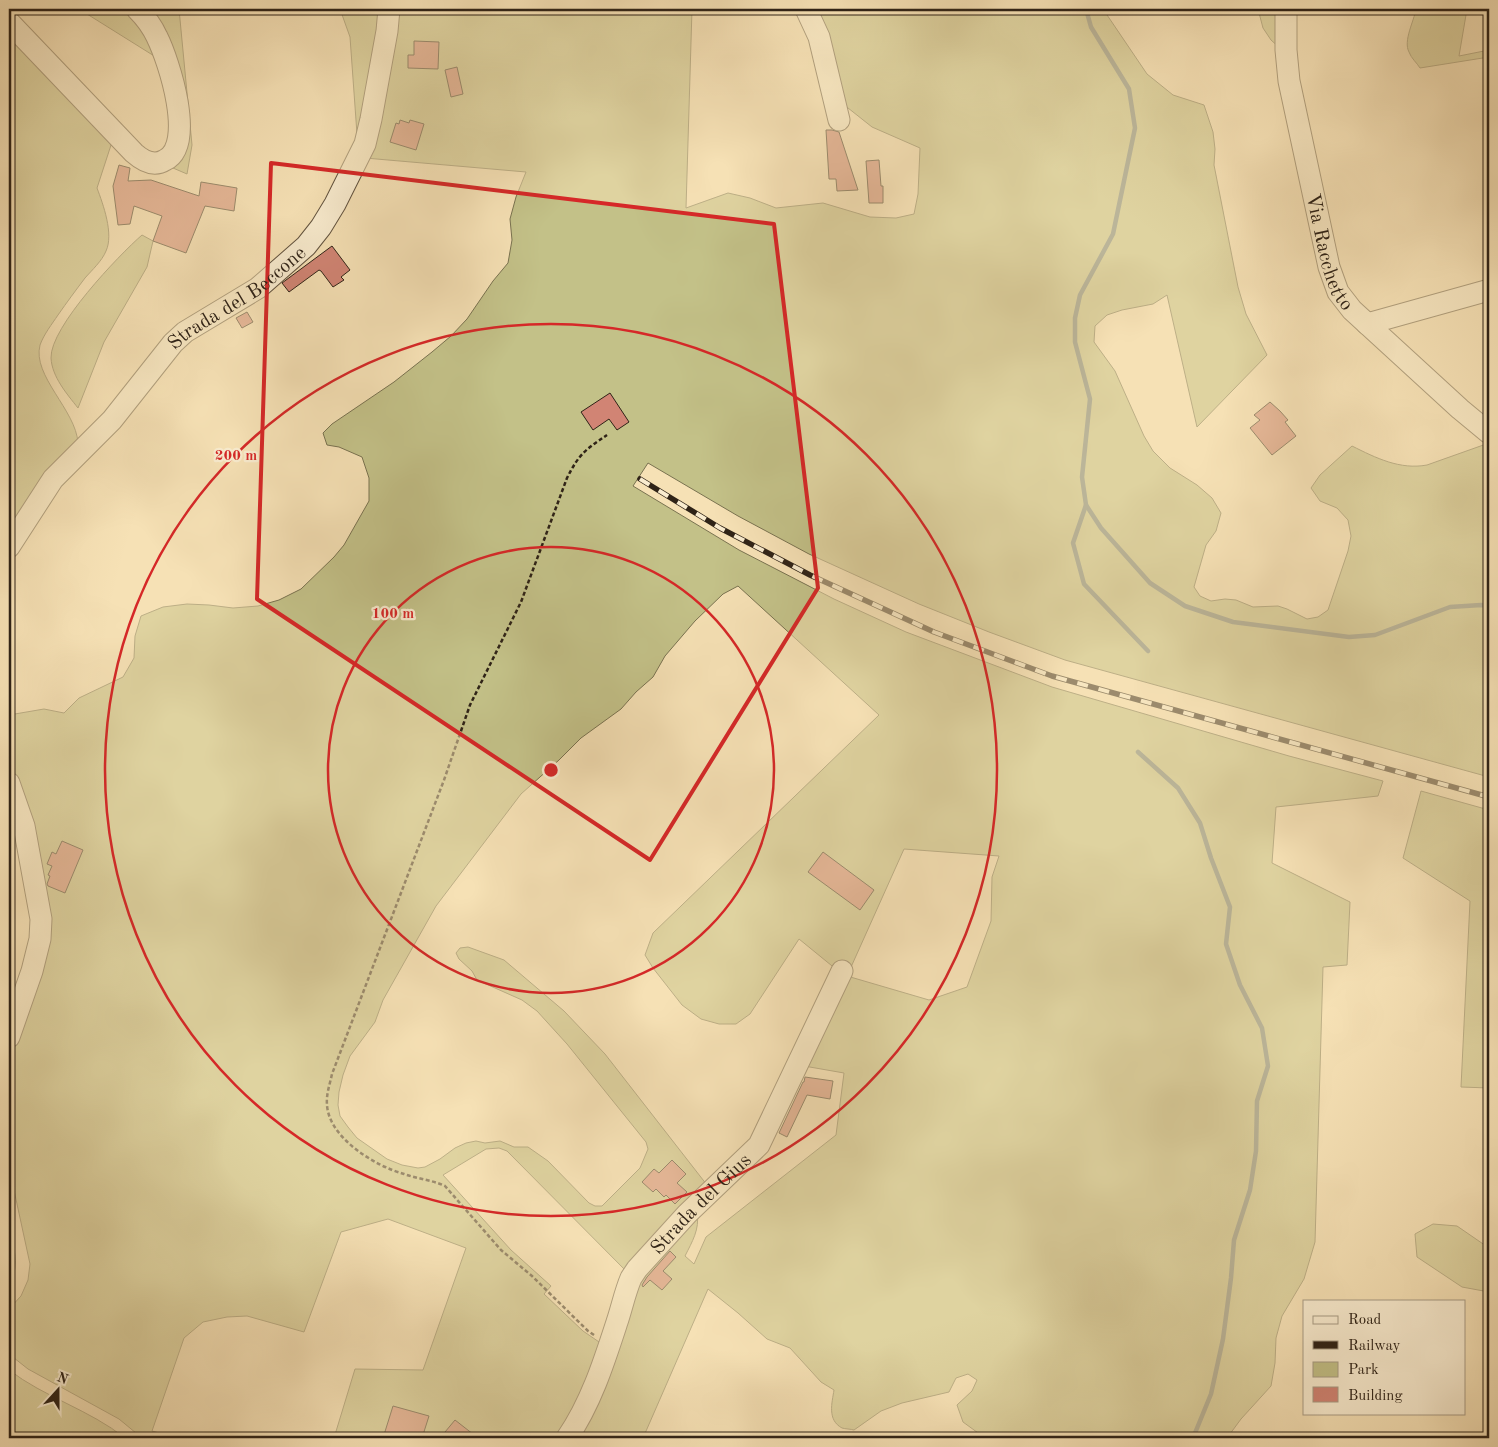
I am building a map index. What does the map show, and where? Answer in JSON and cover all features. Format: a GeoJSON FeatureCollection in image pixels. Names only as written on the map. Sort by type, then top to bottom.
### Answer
{"type":"FeatureCollection","features":[{"type":"Feature","properties":{"kind":"street"},"geometry":{"type":"LineString","coordinates":[[9,22],[134,154],[143,160],[155,163],[170,158],[177,147],[180,136],[178,112],[165,56],[152,27],[137,9]]}},
{"type":"Feature","properties":{"kind":"street","name":"Strada del Beccone"},"geometry":{"type":"LineString","coordinates":[[9,547],[53,479],[112,420],[173,343],[185,332],[258,288],[306,246],[321,227],[335,204],[365,144],[387,31],[389,9]]}},
{"type":"Feature","properties":{"kind":"street"},"geometry":{"type":"LineString","coordinates":[[806,9],[819,37],[839,120]]}},
{"type":"Feature","properties":{"kind":"street","name":"Via Racchetto"},"geometry":{"type":"LineString","coordinates":[[1286,9],[1286,50],[1289,81],[1329,267],[1338,292],[1352,310],[1460,409],[1489,433]]}},
{"type":"Feature","properties":{"kind":"street"},"geometry":{"type":"LineString","coordinates":[[1367,324],[1489,290]]}},
{"type":"Feature","properties":{"kind":"street"},"geometry":{"type":"LineString","coordinates":[[9,783],[24,826],[41,919],[40,940],[32,971],[9,1037]]}},
{"type":"Feature","properties":{"kind":"street","name":"Strada del Gius"},"geometry":{"type":"LineString","coordinates":[[567,1438],[588,1400],[605,1360],[630,1282],[637,1269],[687,1214],[762,1140],[842,971]]}},
{"type":"Feature","properties":{"kind":"path"},"geometry":{"type":"LineString","coordinates":[[607,435],[585,450],[575,462],[567,478],[516,614],[470,705],[444,780],[332,1074],[327,1105],[332,1123],[338,1132],[370,1159],[404,1174],[445,1186],[501,1250],[532,1276],[588,1331],[609,1345]]}},
{"type":"Feature","properties":{"kind":"highlighted area"},"geometry":{"type":"Polygon","coordinates":[[[271,163],[774,224],[818,588],[650,860],[257,599],[271,163]]]}},
{"type":"Feature","properties":{"kind":"green space"},"geometry":{"type":"Polygon","coordinates":[[[79,9],[128,9],[159,59],[79,9]]]}},
{"type":"Feature","properties":{"kind":"green space"},"geometry":{"type":"Polygon","coordinates":[[[146,9],[179,9],[192,145],[187,174],[173,168],[181,157],[146,9]]]}},
{"type":"Feature","properties":{"kind":"green space"},"geometry":{"type":"Polygon","coordinates":[[[340,9],[384,9],[358,148],[350,37],[340,9]]]}},
{"type":"Feature","properties":{"kind":"green space"},"geometry":{"type":"Polygon","coordinates":[[[394,9],[692,9],[686,208],[728,193],[750,198],[776,208],[823,203],[870,217],[896,218],[914,214],[918,194],[920,148],[872,127],[843,104],[814,9],[1103,9],[1147,74],[1173,95],[1204,105],[1213,132],[1214,165],[1238,287],[1246,314],[1267,355],[1197,427],[1167,295],[1153,304],[1107,315],[1095,326],[1094,342],[1115,371],[1144,436],[1153,451],[1170,468],[1197,485],[1212,498],[1221,513],[1216,531],[1206,545],[1194,587],[1200,596],[1211,601],[1236,600],[1253,607],[1278,606],[1307,619],[1318,617],[1328,610],[1348,551],[1351,536],[1348,520],[1337,508],[1320,501],[1311,488],[1320,475],[1352,446],[1388,462],[1417,466],[1427,465],[1489,443],[1489,777],[1065,660],[989,632],[919,604],[809,554],[738,516],[648,463],[633,486],[739,550],[834,599],[906,632],[1052,687],[1289,756],[1383,781],[1378,796],[1276,807],[1272,863],[1350,902],[1347,965],[1323,967],[1315,1242],[1304,1279],[1282,1316],[1276,1338],[1275,1363],[1271,1386],[1241,1419],[1227,1438],[985,1438],[963,1422],[957,1405],[972,1391],[977,1380],[968,1374],[956,1378],[949,1392],[902,1403],[881,1411],[854,1430],[842,1428],[837,1425],[832,1416],[834,1390],[821,1382],[790,1348],[767,1339],[708,1289],[643,1438],[639,1438],[631,1433],[629,1438],[573,1438],[634,1278],[697,1213],[696,1230],[685,1256],[694,1264],[706,1237],[836,1135],[844,1073],[804,1066],[837,970],[799,939],[750,1014],[736,1024],[719,1024],[701,1019],[682,1005],[645,955],[653,933],[879,715],[738,586],[723,594],[695,621],[665,656],[653,677],[621,709],[581,738],[521,794],[436,906],[383,1000],[375,1022],[350,1056],[339,1092],[338,1105],[340,1116],[357,1138],[387,1159],[402,1165],[418,1168],[425,1167],[466,1143],[500,1141],[514,1147],[528,1147],[548,1161],[589,1203],[595,1206],[602,1206],[640,1168],[648,1149],[646,1142],[567,1044],[537,1011],[522,1000],[477,980],[472,971],[459,959],[456,953],[460,948],[468,947],[504,960],[564,1011],[605,1054],[707,1185],[627,1272],[507,1151],[499,1148],[486,1149],[443,1175],[511,1250],[551,1286],[544,1294],[583,1331],[605,1346],[561,1438],[334,1438],[355,1369],[423,1370],[466,1248],[388,1219],[341,1232],[304,1332],[247,1316],[227,1317],[203,1322],[184,1338],[152,1431],[177,1438],[142,1438],[119,1419],[28,1369],[9,1354],[9,1309],[21,1296],[28,1280],[30,1264],[9,1167],[9,1059],[41,967],[25,802],[9,761],[9,715],[44,709],[64,713],[79,698],[123,677],[134,658],[135,636],[141,616],[163,607],[187,604],[233,608],[258,606],[279,600],[301,589],[344,545],[369,501],[369,478],[362,457],[339,447],[327,445],[323,433],[332,424],[394,382],[432,352],[467,319],[508,263],[512,240],[510,219],[526,172],[365,158],[394,9]],[[904,849],[847,976],[929,1000],[967,987],[991,921],[992,877],[999,856],[904,849]]]}},
{"type":"Feature","properties":{"kind":"green space"},"geometry":{"type":"Polygon","coordinates":[[[1258,9],[1281,9],[1282,50],[1271,40],[1263,28],[1258,9]]]}},
{"type":"Feature","properties":{"kind":"green space"},"geometry":{"type":"Polygon","coordinates":[[[1416,9],[1467,9],[1459,56],[1489,50],[1489,57],[1420,68],[1407,47],[1416,9]]]}},
{"type":"Feature","properties":{"kind":"green space"},"geometry":{"type":"Polygon","coordinates":[[[9,37],[112,142],[97,188],[105,210],[108,228],[109,236],[106,251],[61,310],[40,345],[39,357],[42,369],[70,418],[78,443],[9,533],[9,37]]]}},
{"type":"Feature","properties":{"kind":"green space"},"geometry":{"type":"Polygon","coordinates":[[[142,235],[153,241],[147,267],[104,342],[78,408],[54,372],[51,358],[54,345],[73,311],[88,292],[118,258],[142,235]]]}},
{"type":"Feature","properties":{"kind":"green space"},"geometry":{"type":"Polygon","coordinates":[[[1421,791],[1489,810],[1489,1088],[1461,1087],[1470,901],[1403,858],[1421,791]]]}},
{"type":"Feature","properties":{"kind":"green space"},"geometry":{"type":"Polygon","coordinates":[[[1433,1224],[1457,1226],[1489,1248],[1489,1292],[1462,1287],[1417,1257],[1415,1234],[1433,1224]]]}},
{"type":"Feature","properties":{"kind":"green space"},"geometry":{"type":"Polygon","coordinates":[[[9,1226],[15,1264],[9,1287],[9,1226]]]}},
{"type":"Feature","properties":{"kind":"green space"},"geometry":{"type":"Polygon","coordinates":[[[9,1370],[37,1388],[97,1419],[125,1438],[9,1438],[9,1370]]]}},
{"type":"Feature","properties":{"kind":"building"},"geometry":{"type":"Polygon","coordinates":[[[414,41],[439,42],[438,69],[408,68],[408,55],[414,55],[414,41]]]}},
{"type":"Feature","properties":{"kind":"building"},"geometry":{"type":"Polygon","coordinates":[[[457,67],[463,94],[451,97],[445,70],[457,67]]]}},
{"type":"Feature","properties":{"kind":"building"},"geometry":{"type":"Polygon","coordinates":[[[400,120],[409,123],[410,120],[424,124],[416,150],[390,142],[396,123],[399,124],[400,120]]]}},
{"type":"Feature","properties":{"kind":"building"},"geometry":{"type":"Polygon","coordinates":[[[826,130],[839,132],[858,190],[837,191],[836,179],[829,179],[826,130]]]}},
{"type":"Feature","properties":{"kind":"building"},"geometry":{"type":"Polygon","coordinates":[[[879,160],[881,186],[883,186],[883,203],[869,203],[866,161],[879,160]]]}},
{"type":"Feature","properties":{"kind":"building"},"geometry":{"type":"Polygon","coordinates":[[[119,165],[130,168],[128,181],[151,180],[199,196],[201,182],[237,188],[234,211],[205,206],[186,253],[153,241],[162,216],[134,206],[130,224],[118,225],[113,186],[119,165]]]}},
{"type":"Feature","properties":{"kind":"building"},"geometry":{"type":"Polygon","coordinates":[[[332,246],[350,270],[341,277],[344,280],[333,287],[319,270],[289,292],[282,283],[332,246]]]}},
{"type":"Feature","properties":{"kind":"building"},"geometry":{"type":"Polygon","coordinates":[[[247,312],[253,322],[242,328],[236,318],[247,312]]]}},
{"type":"Feature","properties":{"kind":"building"},"geometry":{"type":"Polygon","coordinates":[[[610,393],[629,422],[617,430],[609,419],[593,430],[581,412],[610,393]]]}},
{"type":"Feature","properties":{"kind":"building"},"geometry":{"type":"Polygon","coordinates":[[[1270,402],[1288,420],[1285,422],[1296,436],[1272,455],[1250,428],[1260,420],[1254,415],[1270,402]]]}},
{"type":"Feature","properties":{"kind":"building"},"geometry":{"type":"Polygon","coordinates":[[[62,841],[83,850],[65,893],[47,884],[52,866],[47,864],[52,852],[56,854],[62,841]]]}},
{"type":"Feature","properties":{"kind":"building"},"geometry":{"type":"Polygon","coordinates":[[[823,852],[874,890],[860,910],[808,872],[823,852]]]}},
{"type":"Feature","properties":{"kind":"building"},"geometry":{"type":"Polygon","coordinates":[[[805,1077],[833,1081],[830,1099],[807,1095],[787,1137],[779,1133],[805,1077]]]}},
{"type":"Feature","properties":{"kind":"building"},"geometry":{"type":"Polygon","coordinates":[[[672,1160],[686,1174],[677,1183],[687,1192],[675,1204],[666,1195],[664,1197],[656,1189],[653,1192],[642,1182],[654,1169],[659,1173],[672,1160]]]}},
{"type":"Feature","properties":{"kind":"building"},"geometry":{"type":"Polygon","coordinates":[[[670,1251],[676,1257],[663,1271],[672,1279],[662,1290],[650,1280],[643,1287],[642,1285],[647,1277],[670,1251]]]}},
{"type":"Feature","properties":{"kind":"building"},"geometry":{"type":"Polygon","coordinates":[[[393,1406],[429,1416],[422,1438],[383,1438],[393,1406]]]}},
{"type":"Feature","properties":{"kind":"building"},"geometry":{"type":"Polygon","coordinates":[[[455,1420],[478,1438],[440,1438],[455,1420]]]}},
{"type":"Feature","properties":{"kind":"waterway"},"geometry":{"type":"LineString","coordinates":[[1086,9],[1091,27],[1129,89],[1135,128],[1113,234],[1080,295],[1075,318],[1075,342],[1090,399],[1082,477],[1086,505],[1101,528],[1150,583],[1185,606],[1233,622],[1349,637],[1375,635],[1450,607],[1489,606]]}},
{"type":"Feature","properties":{"kind":"waterway"},"geometry":{"type":"LineString","coordinates":[[1086,505],[1073,543],[1084,584],[1148,651]]}},
{"type":"Feature","properties":{"kind":"waterway"},"geometry":{"type":"LineString","coordinates":[[1138,752],[1178,788],[1200,823],[1230,907],[1226,944],[1240,985],[1262,1028],[1268,1066],[1257,1101],[1256,1151],[1250,1190],[1234,1240],[1223,1339],[1211,1394],[1193,1438]]}},
{"type":"Feature","properties":{"kind":"railway"},"geometry":{"type":"LineString","coordinates":[[640,479],[720,528],[810,575],[934,632],[1052,676],[1489,797]]}}]}
